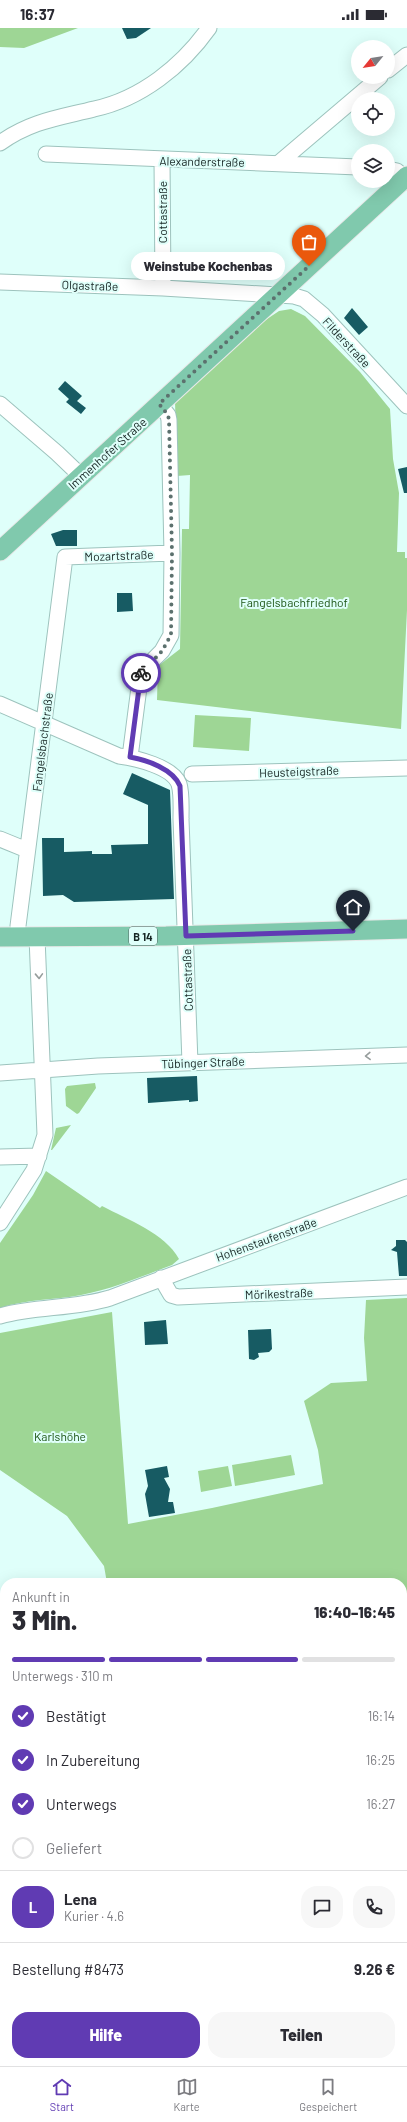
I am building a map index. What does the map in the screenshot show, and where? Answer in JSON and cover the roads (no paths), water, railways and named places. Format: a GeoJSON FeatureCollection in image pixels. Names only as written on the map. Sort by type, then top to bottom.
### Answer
{"type":"FeatureCollection","features":[{"type":"Feature","properties":{"kind":"main road","name":"Immenhofer Straße"},"geometry":{"type":"LineString","coordinates":[[0,551],[277,295],[401,176]]}},
{"type":"Feature","properties":{"kind":"main road"},"geometry":{"type":"LineString","coordinates":[[9,925],[31,930],[37,937]]}},
{"type":"Feature","properties":{"kind":"main road","name":"B 14"},"geometry":{"type":"LineString","coordinates":[[0,937],[186,936],[407,929]]}},
{"type":"Feature","properties":{"kind":"street"},"geometry":{"type":"LineString","coordinates":[[0,142],[32,124],[95,109],[130,96],[157,81],[177,65],[209,28]]}},
{"type":"Feature","properties":{"kind":"street"},"geometry":{"type":"LineString","coordinates":[[395,64],[407,55]]}},
{"type":"Feature","properties":{"kind":"street"},"geometry":{"type":"LineString","coordinates":[[280,162],[372,84]]}},
{"type":"Feature","properties":{"kind":"street","name":"Alexanderstraße"},"geometry":{"type":"LineString","coordinates":[[46,154],[162,160],[280,162],[351,167]]}},
{"type":"Feature","properties":{"kind":"street","name":"Cottastraße"},"geometry":{"type":"LineString","coordinates":[[162,160],[163,288]]}},
{"type":"Feature","properties":{"kind":"street","name":"Olgastraße"},"geometry":{"type":"LineString","coordinates":[[0,282],[163,288],[277,295]]}},
{"type":"Feature","properties":{"kind":"street","name":"Filderstraße"},"geometry":{"type":"LineString","coordinates":[[277,295],[294,296],[304,299],[312,305],[407,406]]}},
{"type":"Feature","properties":{"kind":"street"},"geometry":{"type":"LineString","coordinates":[[0,404],[57,453],[81,476]]}},
{"type":"Feature","properties":{"kind":"street"},"geometry":{"type":"LineString","coordinates":[[0,704],[119,756],[130,757],[141,672],[162,651],[171,635],[172,553],[169,420],[168,415],[159,404]]}},
{"type":"Feature","properties":{"kind":"street","name":"Mozartstraße"},"geometry":{"type":"LineString","coordinates":[[65,557],[172,553]]}},
{"type":"Feature","properties":{"kind":"street","name":"Fangelsbachstraße"},"geometry":{"type":"LineString","coordinates":[[9,925],[27,850],[65,557]]}},
{"type":"Feature","properties":{"kind":"street","name":"Cottastraße"},"geometry":{"type":"LineString","coordinates":[[130,757],[168,771],[177,779],[180,786],[190,1062]]}},
{"type":"Feature","properties":{"kind":"street","name":"Heusteigstraße"},"geometry":{"type":"LineString","coordinates":[[192,774],[407,768]]}},
{"type":"Feature","properties":{"kind":"street"},"geometry":{"type":"LineString","coordinates":[[0,839],[27,850]]}},
{"type":"Feature","properties":{"kind":"street"},"geometry":{"type":"LineString","coordinates":[[0,1223],[24,1187],[39,1156],[45,1135],[37,937]]}},
{"type":"Feature","properties":{"kind":"street","name":"Tübinger Straße"},"geometry":{"type":"LineString","coordinates":[[0,1073],[190,1062],[407,1055]]}},
{"type":"Feature","properties":{"kind":"street"},"geometry":{"type":"LineString","coordinates":[[0,1158],[39,1156]]}},
{"type":"Feature","properties":{"kind":"street","name":"Hohenstaufenstraße"},"geometry":{"type":"LineString","coordinates":[[0,1316],[29,1309],[83,1305],[126,1291],[407,1187]]}},
{"type":"Feature","properties":{"kind":"street","name":"Mörikestraße"},"geometry":{"type":"LineString","coordinates":[[161,1278],[171,1295],[178,1297],[407,1287]]}},
{"type":"Feature","properties":{"kind":"place","name":"Weinstube Kochenbas"},"geometry":{"type":"Point","coordinates":[309,266]}},
{"type":"Feature","properties":{"kind":"park label","name":"Fangelsbachfriedhof"},"geometry":{"type":"Point","coordinates":[294,602]}},
{"type":"Feature","properties":{"kind":"park label","name":"Karlshöhe"},"geometry":{"type":"Point","coordinates":[60,1436]}}]}
